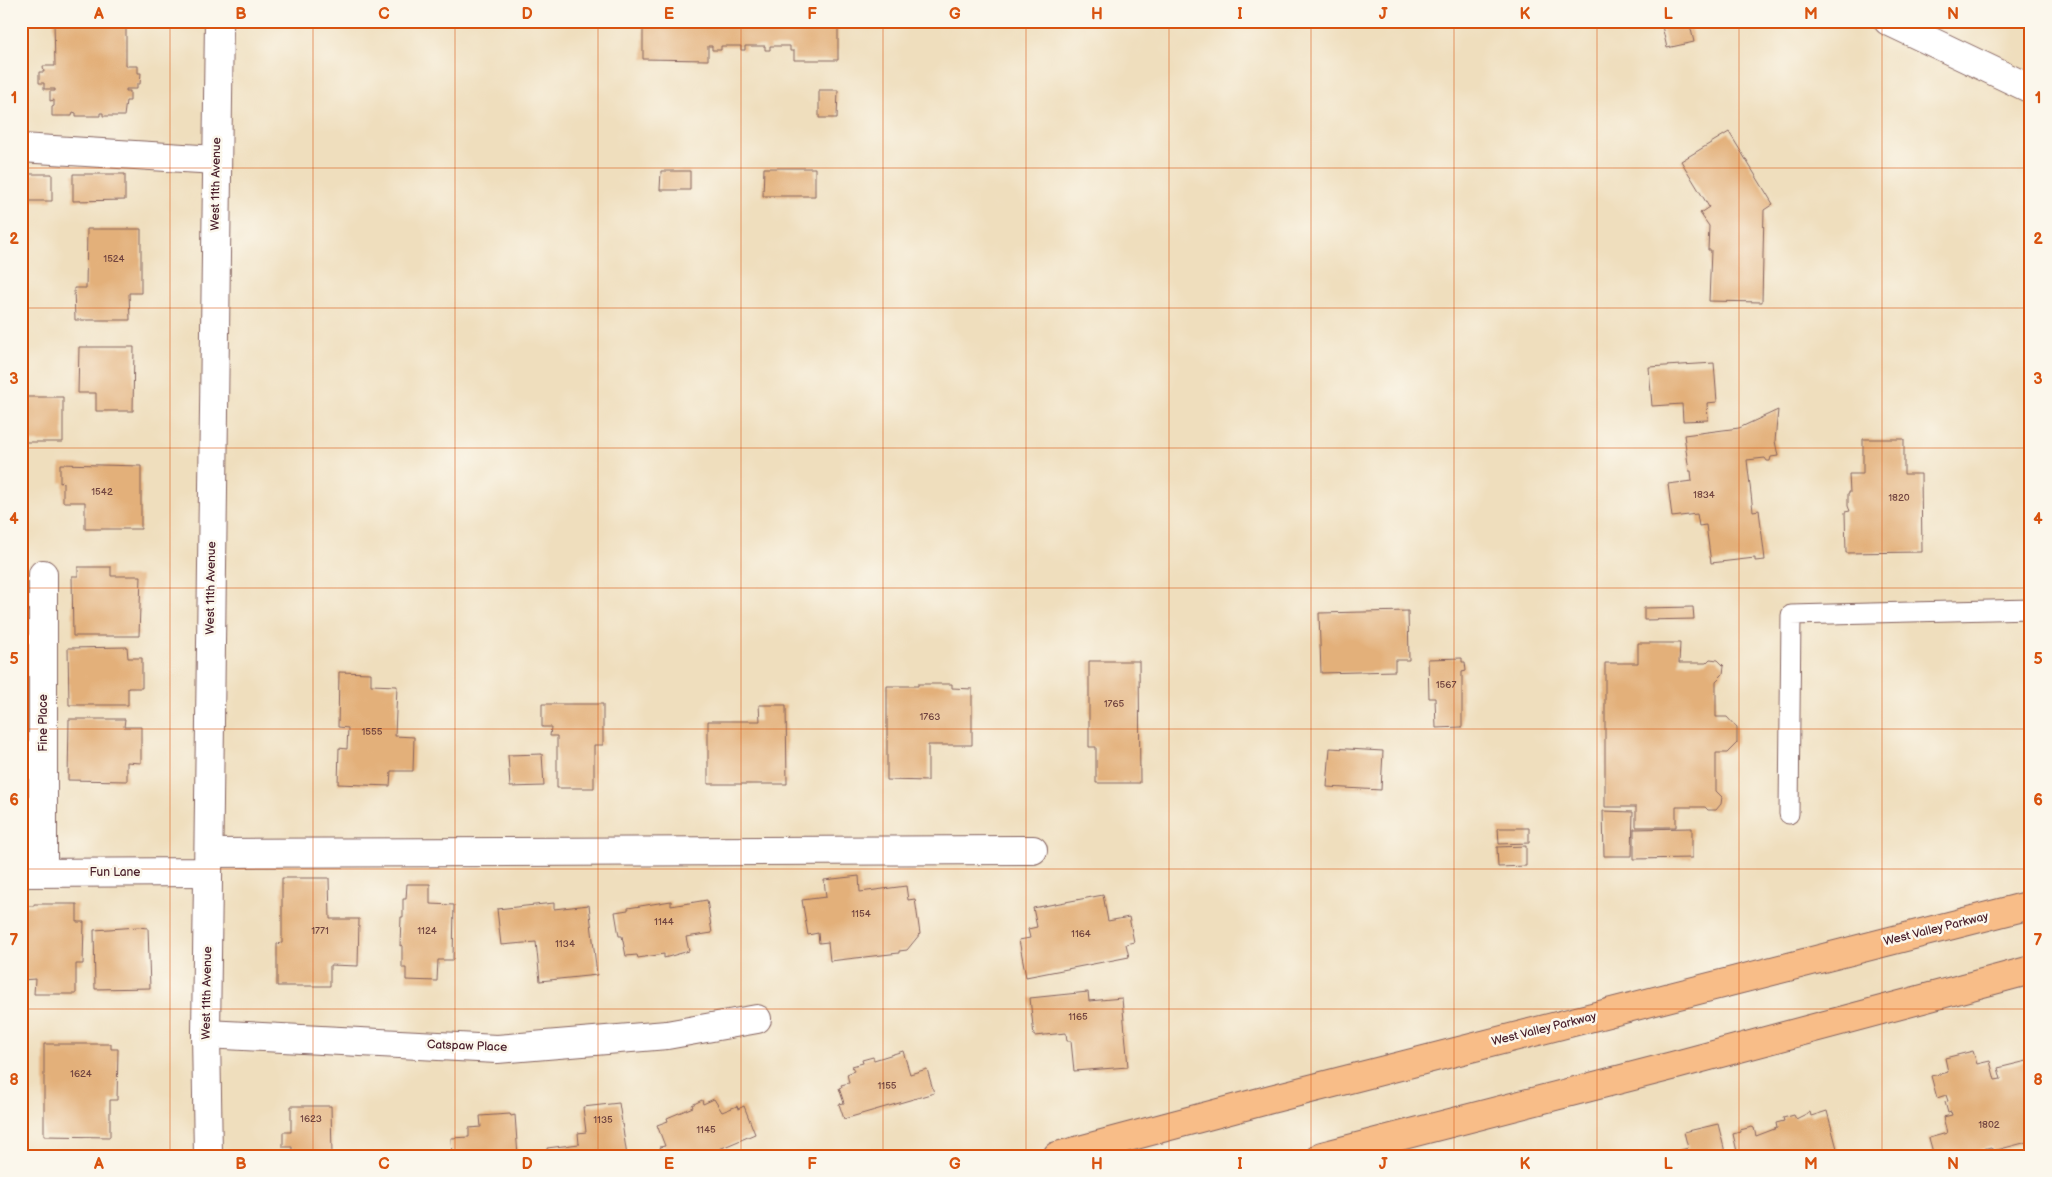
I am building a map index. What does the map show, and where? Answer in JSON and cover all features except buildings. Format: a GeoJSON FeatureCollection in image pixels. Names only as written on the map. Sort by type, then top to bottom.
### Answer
{"type":"FeatureCollection","features":[{"type":"Feature","properties":{"kind":"main road","name":"West Valley Parkway"},"geometry":{"type":"LineString","coordinates":[[1057,1156],[1271,1099],[2031,905]]}},
{"type":"Feature","properties":{"kind":"main road"},"geometry":{"type":"LineString","coordinates":[[1322,1156],[1666,1068],[2031,970]]}},
{"type":"Feature","properties":{"kind":"street","name":"West 11th Avenue"},"geometry":{"type":"LineString","coordinates":[[208,1156],[206,1034],[219,21]]}},
{"type":"Feature","properties":{"kind":"street"},"geometry":{"type":"LineString","coordinates":[[1888,21],[2031,89]]}},
{"type":"Feature","properties":{"kind":"street"},"geometry":{"type":"LineString","coordinates":[[21,148],[216,160]]}},
{"type":"Feature","properties":{"kind":"street","name":"Fine Place"},"geometry":{"type":"LineString","coordinates":[[32,873],[43,574]]}},
{"type":"Feature","properties":{"kind":"street","name":"Fun Lane"},"geometry":{"type":"LineString","coordinates":[[32,873],[209,863],[1033,850]]}},
{"type":"Feature","properties":{"kind":"street","name":"Catspaw Place"},"geometry":{"type":"LineString","coordinates":[[206,1034],[497,1049],[667,1035],[757,1019]]}},
{"type":"Feature","properties":{"kind":"lane"},"geometry":{"type":"LineString","coordinates":[[1788,814],[1791,616],[2031,610]]}}]}
